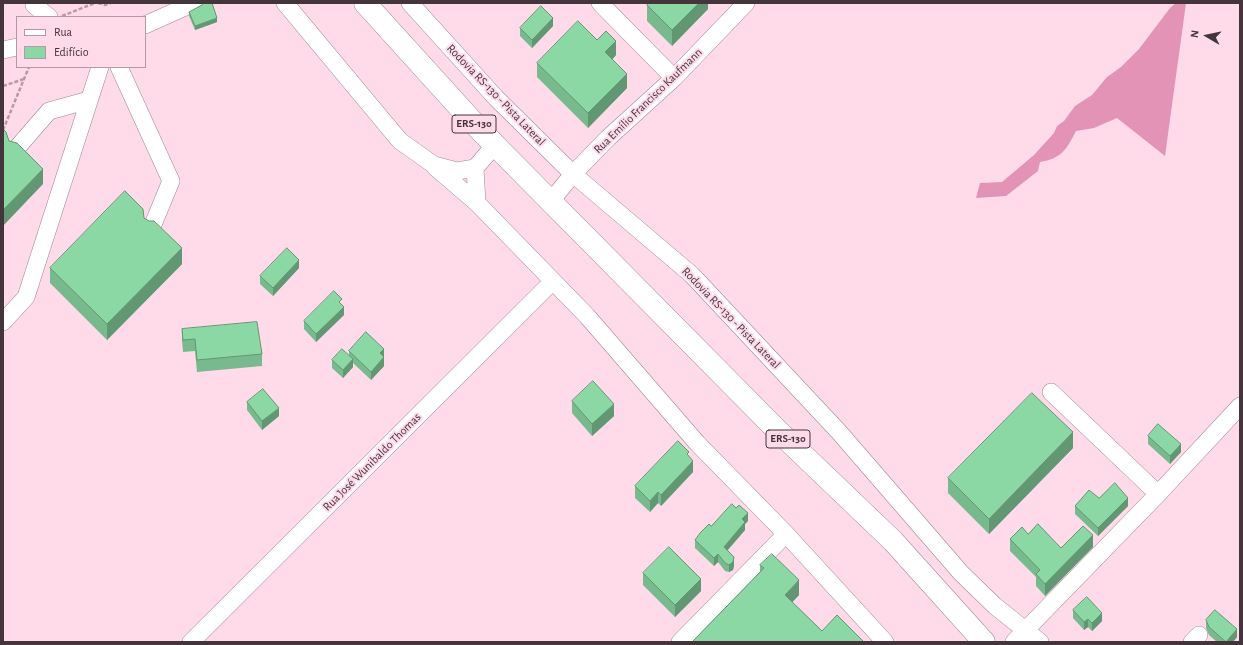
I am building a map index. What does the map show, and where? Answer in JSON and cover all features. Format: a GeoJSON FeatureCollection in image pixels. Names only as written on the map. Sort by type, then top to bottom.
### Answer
{"type":"FeatureCollection","features":[{"type":"Feature","properties":{"kind":"main road","name":"ERS-130"},"geometry":{"type":"LineString","coordinates":[[365,3],[494,145],[777,430],[893,541],[984,642]]}},
{"type":"Feature","properties":{"kind":"street"},"geometry":{"type":"LineString","coordinates":[[146,25],[194,3]]}},
{"type":"Feature","properties":{"kind":"street"},"geometry":{"type":"LineString","coordinates":[[285,3],[400,141],[434,165],[477,203],[587,316],[696,443],[786,534],[885,642]]}},
{"type":"Feature","properties":{"kind":"street","name":"Rodovia RS-130 - Pista Lateral"},"geometry":{"type":"LineString","coordinates":[[410,3],[496,98],[573,174],[692,275],[839,432],[961,574],[995,606],[1020,636],[1040,642]]}},
{"type":"Feature","properties":{"kind":"street"},"geometry":{"type":"LineString","coordinates":[[600,3],[674,78]]}},
{"type":"Feature","properties":{"kind":"street","name":"Rua Emílio Francisco Kaufmann"},"geometry":{"type":"LineString","coordinates":[[551,201],[573,174],[608,138],[674,78],[746,3]]}},
{"type":"Feature","properties":{"kind":"street"},"geometry":{"type":"LineString","coordinates":[[34,8],[47,16]]}},
{"type":"Feature","properties":{"kind":"street"},"geometry":{"type":"LineString","coordinates":[[3,50],[16,47]]}},
{"type":"Feature","properties":{"kind":"street"},"geometry":{"type":"LineString","coordinates":[[3,322],[26,298],[100,68]]}},
{"type":"Feature","properties":{"kind":"street"},"geometry":{"type":"LineString","coordinates":[[119,68],[172,181],[152,227]]}},
{"type":"Feature","properties":{"kind":"street"},"geometry":{"type":"LineString","coordinates":[[16,150],[49,111],[89,100]]}},
{"type":"Feature","properties":{"kind":"street"},"geometry":{"type":"LineString","coordinates":[[434,165],[457,171],[475,168],[494,145]]}},
{"type":"Feature","properties":{"kind":"street"},"geometry":{"type":"LineString","coordinates":[[475,168],[477,203]]}},
{"type":"Feature","properties":{"kind":"street","name":"Rua José Wunibaldo Thomas"},"geometry":{"type":"LineString","coordinates":[[191,642],[553,281]]}},
{"type":"Feature","properties":{"kind":"street"},"geometry":{"type":"LineString","coordinates":[[1051,392],[1158,494]]}},
{"type":"Feature","properties":{"kind":"street"},"geometry":{"type":"LineString","coordinates":[[1020,636],[1158,494],[1240,406]]}},
{"type":"Feature","properties":{"kind":"street"},"geometry":{"type":"LineString","coordinates":[[680,642],[786,534]]}},
{"type":"Feature","properties":{"kind":"path"},"geometry":{"type":"LineString","coordinates":[[62,16],[97,3],[105,5],[111,3]]}},
{"type":"Feature","properties":{"kind":"path"},"geometry":{"type":"LineString","coordinates":[[3,130],[29,68]]}},
{"type":"Feature","properties":{"kind":"path"},"geometry":{"type":"LineString","coordinates":[[3,86],[24,79]]}},
{"type":"Feature","properties":{"kind":"shaded area"},"geometry":{"type":"Polygon","coordinates":[[[1176,3],[1186,3],[1165,156],[1117,118],[1094,128],[1076,131],[1070,143],[1058,156],[1047,161],[1040,162],[1038,171],[1006,196],[976,198],[980,183],[1002,182],[1034,155],[1054,133],[1057,126],[1064,121],[1075,106],[1092,95],[1107,77],[1121,67],[1139,49],[1170,8],[1176,3]]]}},
{"type":"Feature","properties":{"kind":"building"},"geometry":{"type":"Polygon","coordinates":[[[202,3],[212,3],[217,18],[195,26],[189,12],[202,5],[202,3]]]}},
{"type":"Feature","properties":{"kind":"building"},"geometry":{"type":"Polygon","coordinates":[[[649,3],[699,3],[672,30],[647,5],[649,3]]]}},
{"type":"Feature","properties":{"kind":"building"},"geometry":{"type":"Polygon","coordinates":[[[541,6],[553,18],[532,40],[520,28],[541,6]]]}},
{"type":"Feature","properties":{"kind":"building"},"geometry":{"type":"Polygon","coordinates":[[[578,21],[597,40],[606,31],[616,41],[605,52],[627,74],[588,113],[537,63],[578,21]]]}},
{"type":"Feature","properties":{"kind":"building"},"geometry":{"type":"Polygon","coordinates":[[[3,129],[6,132],[9,141],[17,143],[43,169],[3,210],[3,129]]]}},
{"type":"Feature","properties":{"kind":"building"},"geometry":{"type":"Polygon","coordinates":[[[125,191],[143,209],[144,218],[149,221],[154,221],[182,248],[107,324],[50,268],[125,191]]]}},
{"type":"Feature","properties":{"kind":"building"},"geometry":{"type":"Polygon","coordinates":[[[287,248],[299,260],[273,288],[260,276],[287,248]]]}},
{"type":"Feature","properties":{"kind":"building"},"geometry":{"type":"Polygon","coordinates":[[[334,291],[342,299],[339,302],[344,307],[316,334],[304,321],[334,291]]]}},
{"type":"Feature","properties":{"kind":"building"},"geometry":{"type":"Polygon","coordinates":[[[257,322],[262,354],[197,360],[195,339],[183,340],[182,329],[257,322]]]}},
{"type":"Feature","properties":{"kind":"building"},"geometry":{"type":"Polygon","coordinates":[[[366,332],[384,349],[380,353],[384,357],[371,372],[349,351],[366,332]]]}},
{"type":"Feature","properties":{"kind":"building"},"geometry":{"type":"Polygon","coordinates":[[[342,349],[353,359],[343,370],[332,360],[342,349]]]}},
{"type":"Feature","properties":{"kind":"building"},"geometry":{"type":"Polygon","coordinates":[[[593,381],[614,404],[592,424],[572,401],[593,381]]]}},
{"type":"Feature","properties":{"kind":"building"},"geometry":{"type":"Polygon","coordinates":[[[263,389],[279,408],[262,421],[247,402],[263,389]]]}},
{"type":"Feature","properties":{"kind":"building"},"geometry":{"type":"Polygon","coordinates":[[[1032,393],[1073,432],[989,519],[948,478],[1032,393]]]}},
{"type":"Feature","properties":{"kind":"building"},"geometry":{"type":"Polygon","coordinates":[[[1158,424],[1181,444],[1170,456],[1148,436],[1158,424]]]}},
{"type":"Feature","properties":{"kind":"building"},"geometry":{"type":"Polygon","coordinates":[[[678,441],[689,452],[687,454],[693,461],[661,495],[658,492],[650,501],[635,486],[678,441]]]}},
{"type":"Feature","properties":{"kind":"building"},"geometry":{"type":"Polygon","coordinates":[[[1115,483],[1128,498],[1098,528],[1075,506],[1089,490],[1099,498],[1115,483]]]}},
{"type":"Feature","properties":{"kind":"building"},"geometry":{"type":"Polygon","coordinates":[[[732,504],[736,508],[739,505],[748,513],[742,519],[745,522],[724,547],[734,557],[733,562],[729,565],[725,563],[718,554],[714,558],[695,540],[709,524],[711,526],[732,504]]]}},
{"type":"Feature","properties":{"kind":"building"},"geometry":{"type":"Polygon","coordinates":[[[1038,524],[1061,548],[1083,526],[1093,535],[1045,584],[1036,574],[1040,570],[1010,539],[1022,527],[1028,534],[1038,524]]]}},
{"type":"Feature","properties":{"kind":"building"},"geometry":{"type":"Polygon","coordinates":[[[669,547],[701,579],[675,605],[643,573],[669,547]]]}},
{"type":"Feature","properties":{"kind":"building"},"geometry":{"type":"Polygon","coordinates":[[[772,554],[799,580],[785,595],[822,631],[837,615],[864,642],[692,642],[764,568],[760,565],[772,554]]]}},
{"type":"Feature","properties":{"kind":"building"},"geometry":{"type":"Polygon","coordinates":[[[1087,597],[1102,613],[1092,623],[1088,619],[1084,622],[1073,610],[1087,597]]]}},
{"type":"Feature","properties":{"kind":"building"},"geometry":{"type":"Polygon","coordinates":[[[1215,610],[1237,629],[1226,642],[1209,627],[1206,620],[1215,610]]]}}]}
